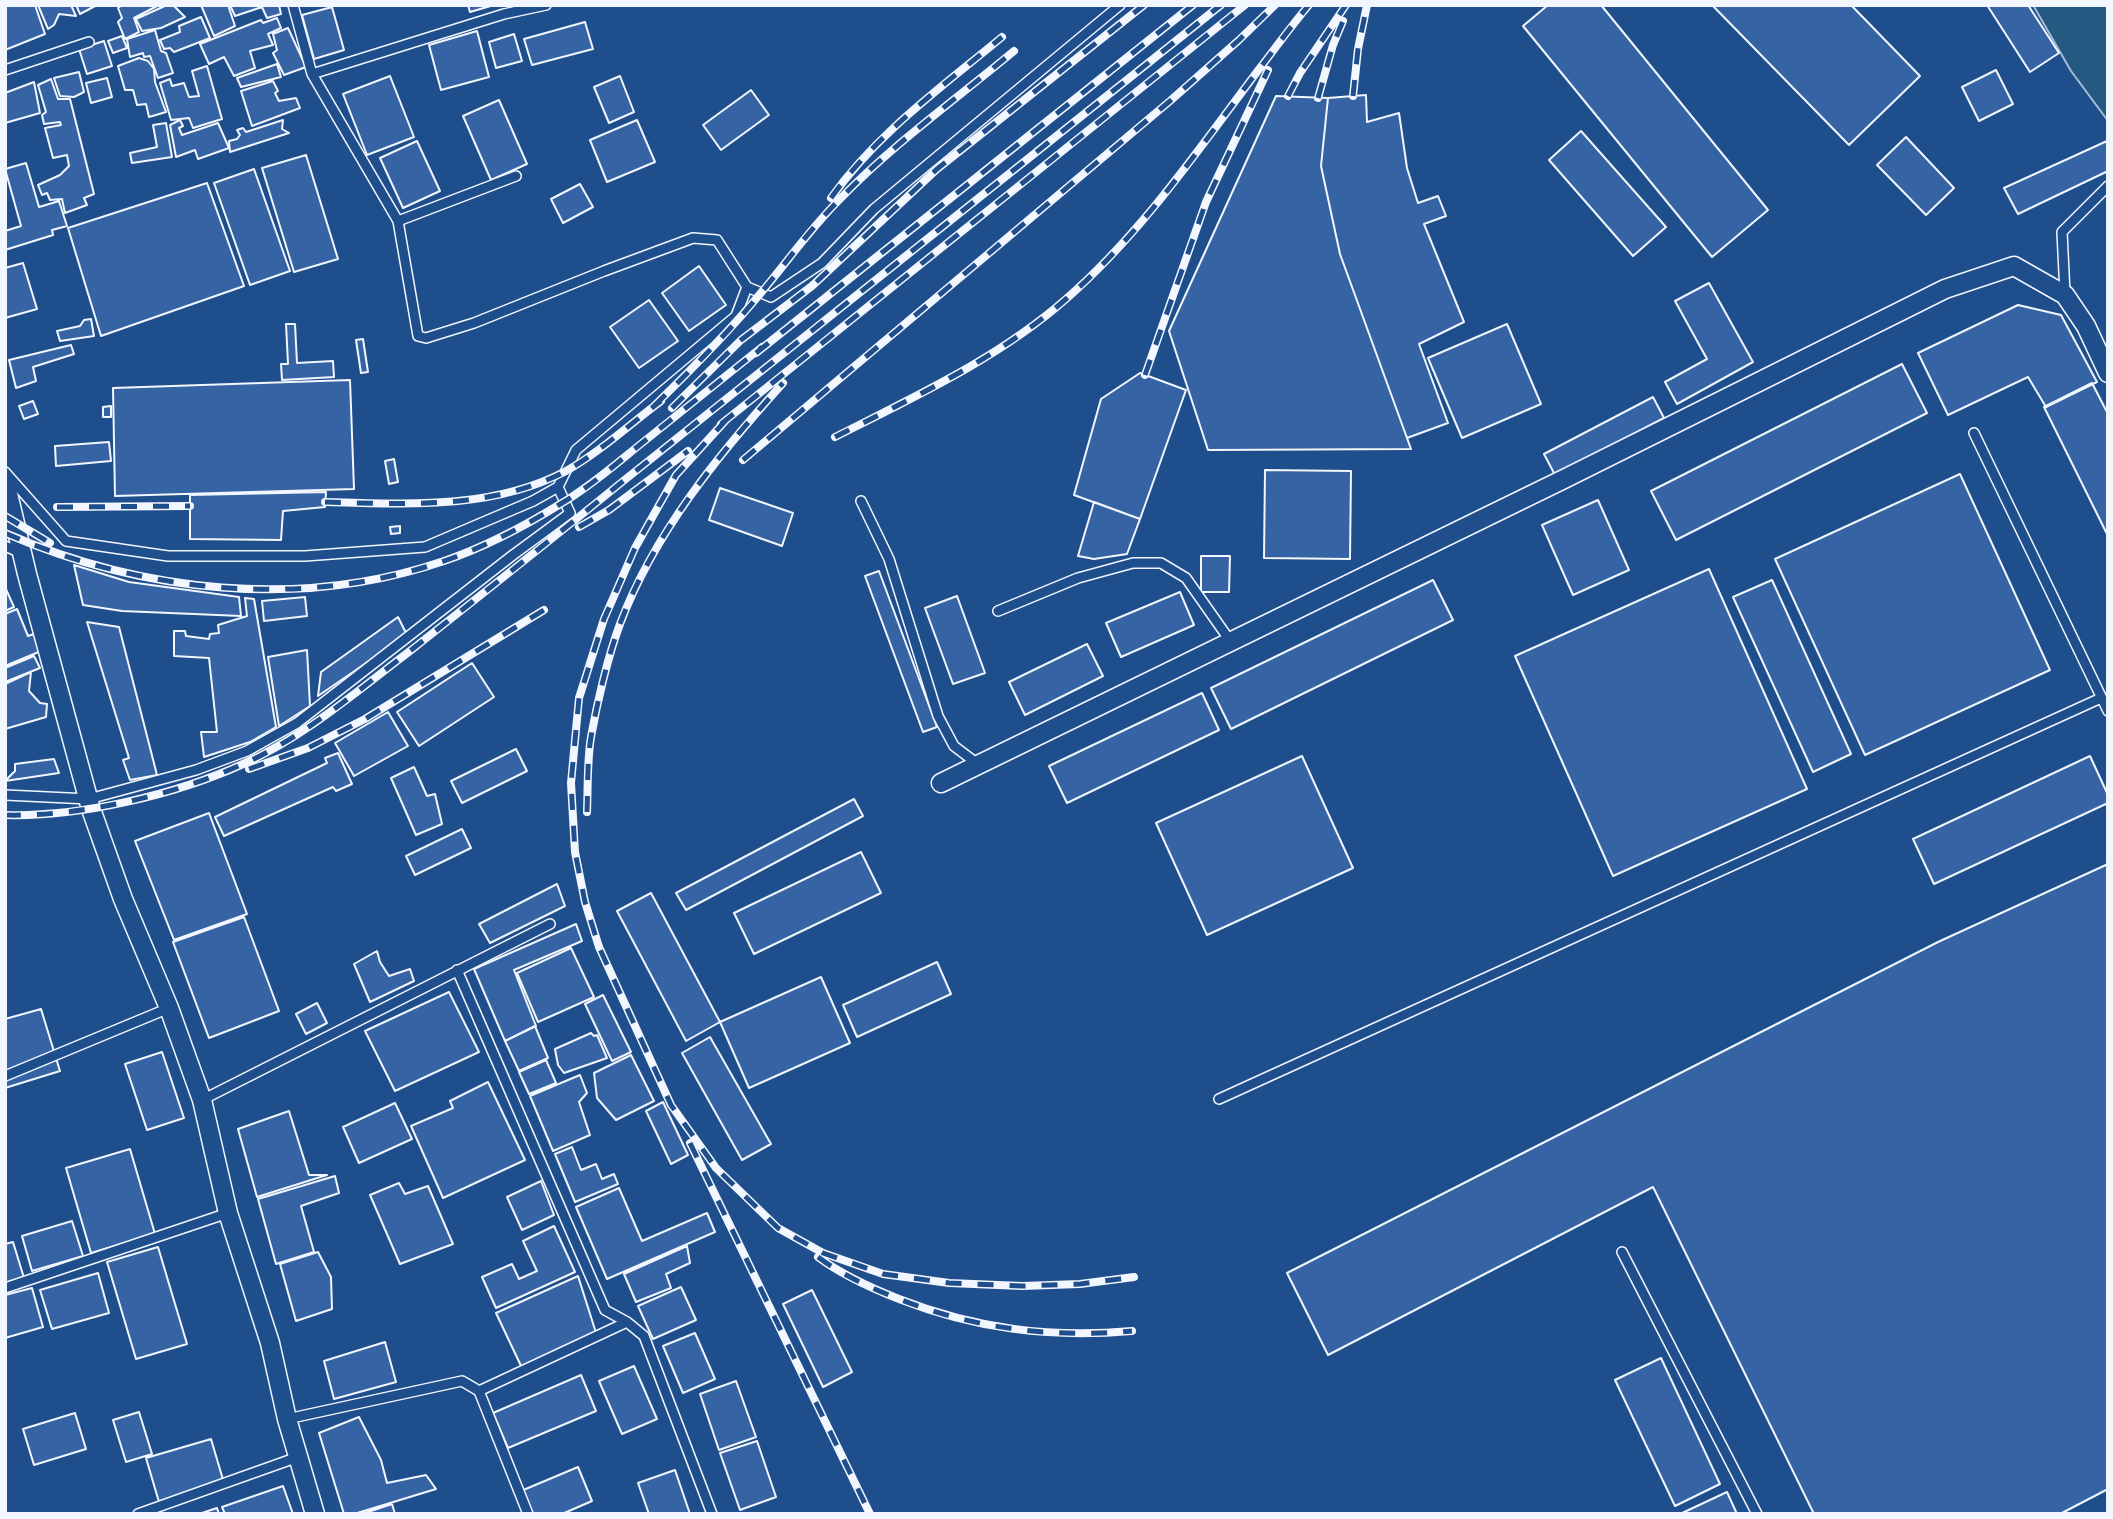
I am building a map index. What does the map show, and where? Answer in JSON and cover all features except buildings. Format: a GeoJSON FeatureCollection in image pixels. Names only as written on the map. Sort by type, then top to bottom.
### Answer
{"type":"FeatureCollection","features":[{"type":"Feature","properties":{"kind":"street"},"geometry":{"type":"LineString","coordinates":[[941,783],[1945,289],[2014,266],[2065,295],[2085,326],[2108,373]]}},
{"type":"Feature","properties":{"kind":"street"},"geometry":{"type":"LineString","coordinates":[[5,481],[89,799],[123,899],[169,1008],[202,1100],[228,1213],[270,1343],[287,1419],[315,1514]]}},
{"type":"Feature","properties":{"kind":"lane"},"geometry":{"type":"LineString","coordinates":[[293,5],[312,74],[398,221],[418,336],[426,338],[474,323],[693,239],[717,240],[747,287],[771,297],[821,263],[874,209],[1120,5]]}},
{"type":"Feature","properties":{"kind":"lane"},"geometry":{"type":"LineString","coordinates":[[312,74],[504,14],[546,5]]}},
{"type":"Feature","properties":{"kind":"lane"},"geometry":{"type":"LineString","coordinates":[[5,70],[89,42]]}},
{"type":"Feature","properties":{"kind":"lane"},"geometry":{"type":"LineString","coordinates":[[398,221],[516,176]]}},
{"type":"Feature","properties":{"kind":"lane"},"geometry":{"type":"LineString","coordinates":[[2065,295],[2062,232],[2108,186]]}},
{"type":"Feature","properties":{"kind":"lane"},"geometry":{"type":"LineString","coordinates":[[5,472],[66,541],[168,556],[306,556],[425,547],[533,501],[558,487],[576,450],[618,412],[736,316],[747,287]]}},
{"type":"Feature","properties":{"kind":"lane"},"geometry":{"type":"LineString","coordinates":[[1974,433],[2108,711]]}},
{"type":"Feature","properties":{"kind":"lane"},"geometry":{"type":"LineString","coordinates":[[5,795],[89,799],[196,770],[247,751],[297,723],[570,513],[558,487]]}},
{"type":"Feature","properties":{"kind":"lane"},"geometry":{"type":"LineString","coordinates":[[861,501],[889,559],[938,716],[954,746],[979,765]]}},
{"type":"Feature","properties":{"kind":"lane"},"geometry":{"type":"LineString","coordinates":[[5,546],[22,553]]}},
{"type":"Feature","properties":{"kind":"lane"},"geometry":{"type":"LineString","coordinates":[[998,611],[1078,578],[1133,563],[1160,563],[1186,578],[1231,642]]}},
{"type":"Feature","properties":{"kind":"lane"},"geometry":{"type":"LineString","coordinates":[[1219,1099],[2101,698]]}},
{"type":"Feature","properties":{"kind":"lane"},"geometry":{"type":"LineString","coordinates":[[202,1100],[550,924]]}},
{"type":"Feature","properties":{"kind":"lane"},"geometry":{"type":"LineString","coordinates":[[457,970],[605,1310],[627,1322],[644,1336],[712,1514]]}},
{"type":"Feature","properties":{"kind":"lane"},"geometry":{"type":"LineString","coordinates":[[5,1076],[169,1008]]}},
{"type":"Feature","properties":{"kind":"lane"},"geometry":{"type":"LineString","coordinates":[[5,1289],[228,1213]]}},
{"type":"Feature","properties":{"kind":"lane"},"geometry":{"type":"LineString","coordinates":[[1622,1252],[1757,1514]]}},
{"type":"Feature","properties":{"kind":"lane"},"geometry":{"type":"LineString","coordinates":[[479,1391],[627,1322]]}},
{"type":"Feature","properties":{"kind":"lane"},"geometry":{"type":"LineString","coordinates":[[287,1419],[462,1381],[479,1391],[528,1514]]}},
{"type":"Feature","properties":{"kind":"lane"},"geometry":{"type":"LineString","coordinates":[[138,1514],[298,1457]]}},
{"type":"Feature","properties":{"kind":"shaded area"},"geometry":{"type":"Polygon","coordinates":[[[2033,5],[2108,5],[2108,121],[2071,71],[2033,5]]]}},
{"type":"Feature","properties":{"kind":"railway"},"geometry":{"type":"LineString","coordinates":[[672,408],[741,340],[812,286],[937,169],[1144,5]]}},
{"type":"Feature","properties":{"kind":"railway"},"geometry":{"type":"LineString","coordinates":[[756,353],[1193,5]]}},
{"type":"Feature","properties":{"kind":"railway"},"geometry":{"type":"LineString","coordinates":[[5,815],[34,815],[95,808],[158,794],[243,764],[309,727],[490,588],[1221,5]]}},
{"type":"Feature","properties":{"kind":"railway"},"geometry":{"type":"LineString","coordinates":[[721,424],[1245,5]]}},
{"type":"Feature","properties":{"kind":"railway"},"geometry":{"type":"LineString","coordinates":[[743,460],[1170,101],[1275,5]]}},
{"type":"Feature","properties":{"kind":"railway"},"geometry":{"type":"LineString","coordinates":[[835,437],[984,358],[1013,340],[1066,299],[1145,218],[1309,5]]}},
{"type":"Feature","properties":{"kind":"railway"},"geometry":{"type":"LineString","coordinates":[[1288,96],[1300,73],[1346,5]]}},
{"type":"Feature","properties":{"kind":"railway"},"geometry":{"type":"LineString","coordinates":[[1353,96],[1358,49],[1367,5]]}},
{"type":"Feature","properties":{"kind":"railway"},"geometry":{"type":"LineString","coordinates":[[1318,98],[1343,21]]}},
{"type":"Feature","properties":{"kind":"railway"},"geometry":{"type":"LineString","coordinates":[[831,198],[849,174],[890,132],[1002,37]]}},
{"type":"Feature","properties":{"kind":"railway"},"geometry":{"type":"LineString","coordinates":[[654,406],[735,323],[818,222],[859,180],[1014,51]]}},
{"type":"Feature","properties":{"kind":"railway"},"geometry":{"type":"LineString","coordinates":[[1145,375],[1206,202],[1268,70]]}},
{"type":"Feature","properties":{"kind":"railway"},"geometry":{"type":"LineString","coordinates":[[5,533],[57,553],[111,569],[166,581],[222,588],[334,586],[390,576],[475,549],[562,503],[604,474],[762,347]]}},
{"type":"Feature","properties":{"kind":"railway"},"geometry":{"type":"LineString","coordinates":[[587,812],[589,755],[596,709],[620,624],[634,590],[690,496],[735,438],[783,383]]}},
{"type":"Feature","properties":{"kind":"railway"},"geometry":{"type":"LineString","coordinates":[[325,502],[448,502],[509,493],[566,471],[603,447],[661,401]]}},
{"type":"Feature","properties":{"kind":"railway"},"geometry":{"type":"LineString","coordinates":[[727,419],[676,475],[635,548],[604,619],[579,698],[571,783],[575,852],[585,902],[599,947],[671,1105],[716,1168],[778,1228],[823,1253],[883,1274],[949,1283],[1022,1286],[1080,1284],[1134,1277]]}},
{"type":"Feature","properties":{"kind":"railway"},"geometry":{"type":"LineString","coordinates":[[579,527],[609,510],[688,451]]}},
{"type":"Feature","properties":{"kind":"railway"},"geometry":{"type":"LineString","coordinates":[[57,507],[190,506]]}},
{"type":"Feature","properties":{"kind":"railway"},"geometry":{"type":"LineString","coordinates":[[5,516],[50,543]]}},
{"type":"Feature","properties":{"kind":"railway"},"geometry":{"type":"LineString","coordinates":[[249,769],[308,748],[365,719],[544,610]]}},
{"type":"Feature","properties":{"kind":"railway"},"geometry":{"type":"LineString","coordinates":[[690,1143],[870,1514]]}},
{"type":"Feature","properties":{"kind":"railway"},"geometry":{"type":"LineString","coordinates":[[818,1257],[878,1290],[956,1318],[1043,1332],[1132,1331]]}}]}
